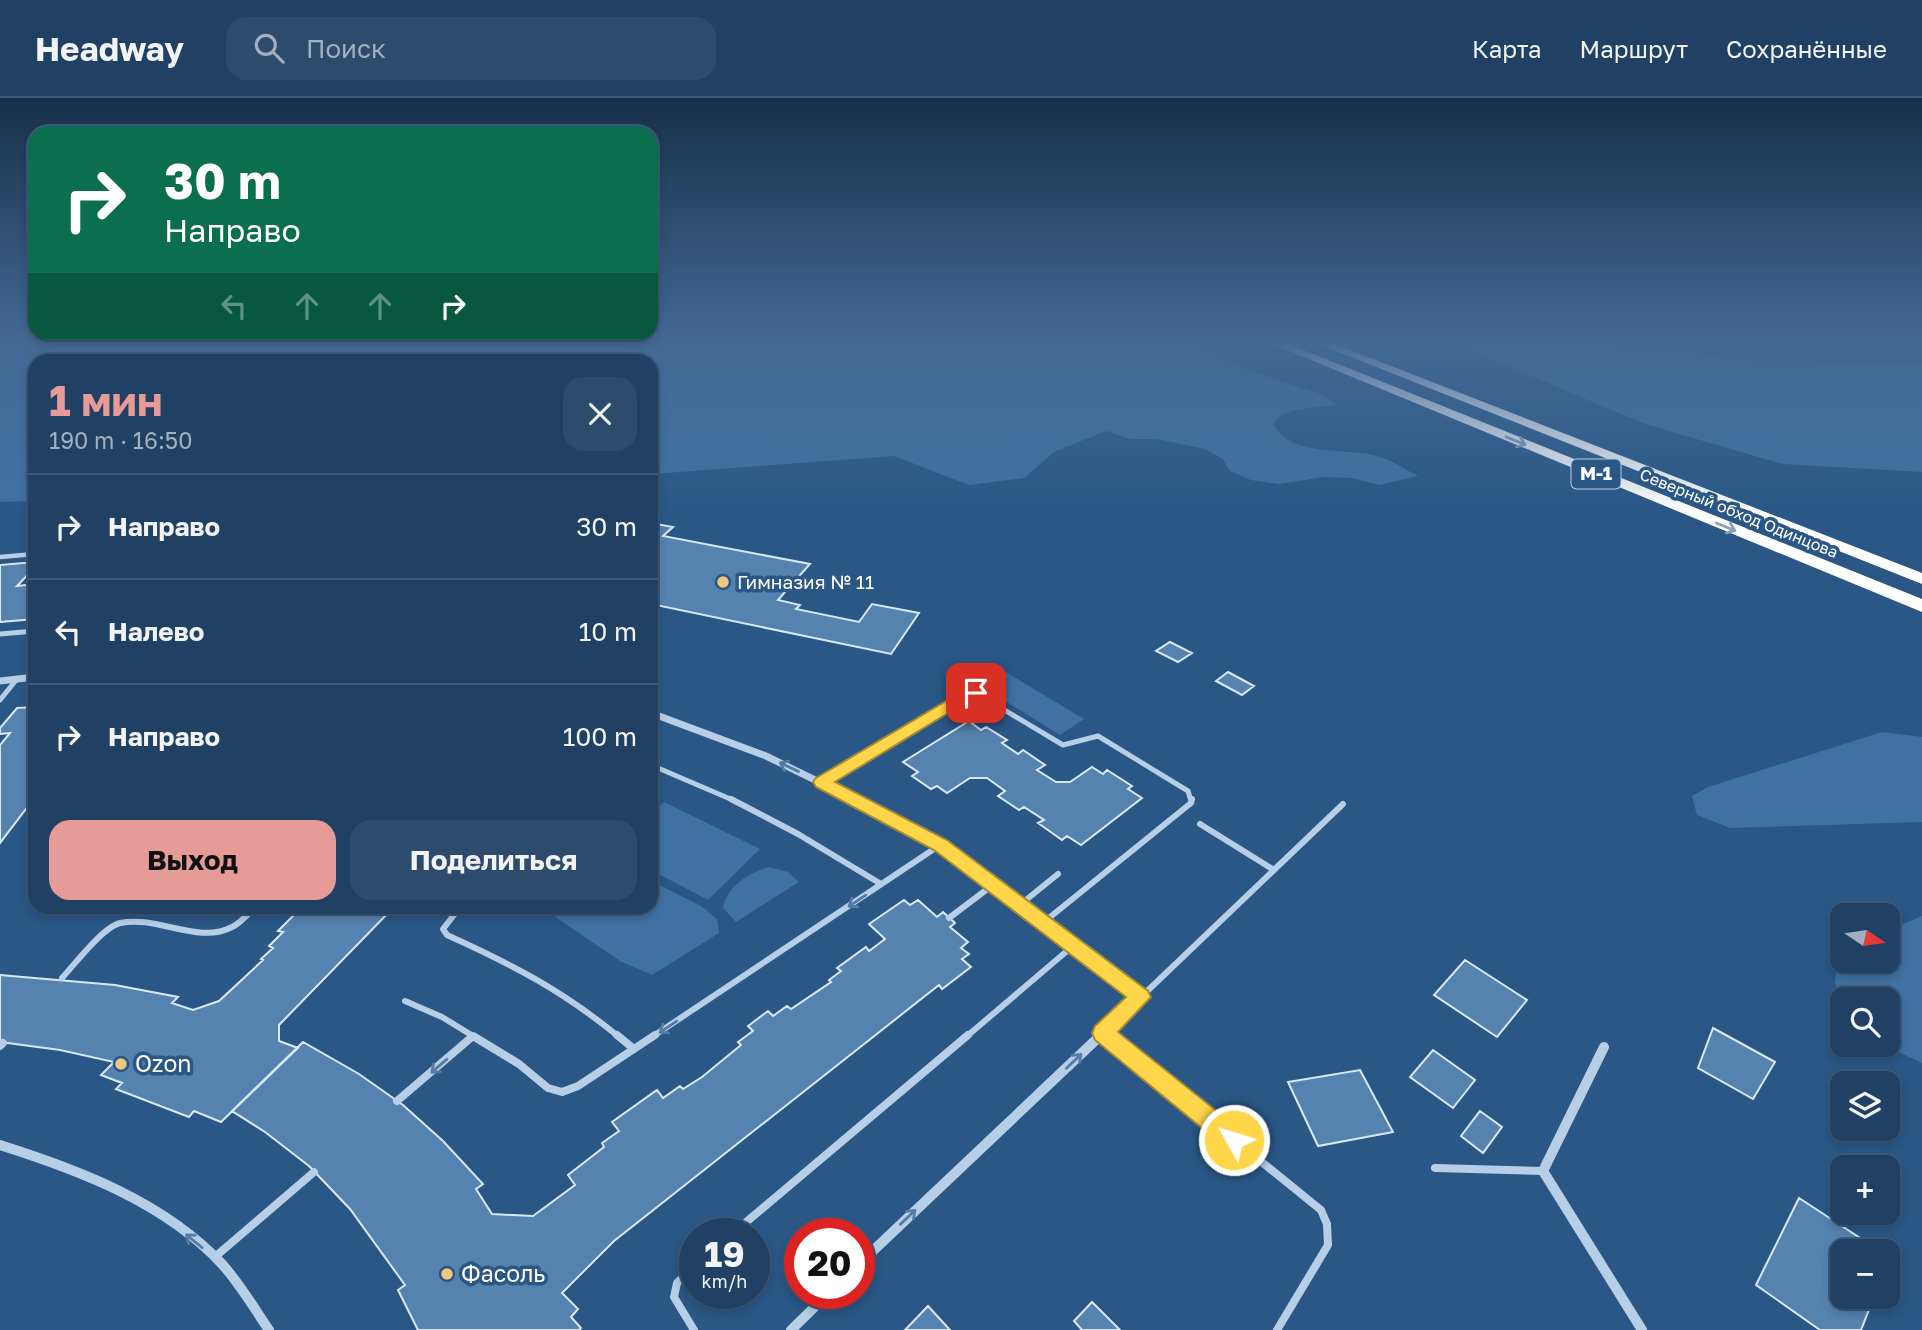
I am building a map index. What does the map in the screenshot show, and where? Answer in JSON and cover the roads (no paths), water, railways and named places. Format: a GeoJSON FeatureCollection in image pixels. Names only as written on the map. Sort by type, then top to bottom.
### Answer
{"type":"FeatureCollection","features":[{"type":"Feature","properties":{"kind":"highway","name":"Северный обход Одинцова"},"geometry":{"type":"LineString","coordinates":[[1413,398],[1922,606]]}},
{"type":"Feature","properties":{"kind":"highway","name":"Северный обход Одинцова"},"geometry":{"type":"LineString","coordinates":[[1463,398],[1922,579]]}},
{"type":"Feature","properties":{"kind":"street"},"geometry":{"type":"LineString","coordinates":[[0,681],[28,678]]}},
{"type":"Feature","properties":{"kind":"street"},"geometry":{"type":"LineString","coordinates":[[658,715],[708,732],[822,782],[941,845],[1141,997],[875,1249]]}},
{"type":"Feature","properties":{"kind":"street"},"geometry":{"type":"LineString","coordinates":[[1604,1047],[1543,1171],[1642,1330]]}},
{"type":"Feature","properties":{"kind":"street"},"geometry":{"type":"LineString","coordinates":[[0,1145],[52,1160],[107,1184],[164,1216],[215,1257],[246,1295],[269,1330]]}},
{"type":"Feature","properties":{"kind":"street"},"geometry":{"type":"LineString","coordinates":[[791,1330],[813,1309]]}},
{"type":"Feature","properties":{"kind":"lane"},"geometry":{"type":"LineString","coordinates":[[0,557],[28,555]]}},
{"type":"Feature","properties":{"kind":"lane"},"geometry":{"type":"LineString","coordinates":[[0,634],[28,632]]}},
{"type":"Feature","properties":{"kind":"lane"},"geometry":{"type":"LineString","coordinates":[[0,700],[17,679]]}},
{"type":"Feature","properties":{"kind":"lane"},"geometry":{"type":"LineString","coordinates":[[822,782],[968,694],[976,693],[1063,746],[1074,745],[1087,736],[1098,736],[1188,791],[1192,798],[1191,803],[1044,922]]}},
{"type":"Feature","properties":{"kind":"lane"},"geometry":{"type":"LineString","coordinates":[[658,768],[748,808],[822,847],[881,884]]}},
{"type":"Feature","properties":{"kind":"lane"},"geometry":{"type":"LineString","coordinates":[[1141,997],[1343,804]]}},
{"type":"Feature","properties":{"kind":"lane"},"geometry":{"type":"LineString","coordinates":[[1200,824],[1274,870]]}},
{"type":"Feature","properties":{"kind":"lane"},"geometry":{"type":"LineString","coordinates":[[405,1001],[442,1017],[519,1064],[548,1088],[562,1092],[578,1086],[941,845]]}},
{"type":"Feature","properties":{"kind":"lane"},"geometry":{"type":"LineString","coordinates":[[1021,904],[1058,874]]}},
{"type":"Feature","properties":{"kind":"lane"},"geometry":{"type":"LineString","coordinates":[[949,918],[995,884]]}},
{"type":"Feature","properties":{"kind":"lane"},"geometry":{"type":"LineString","coordinates":[[62,978],[108,929],[120,923],[150,923],[214,934],[233,927],[247,914]]}},
{"type":"Feature","properties":{"kind":"lane"},"geometry":{"type":"LineString","coordinates":[[455,914],[443,929],[447,935],[530,974],[584,1008],[634,1049]]}},
{"type":"Feature","properties":{"kind":"lane"},"geometry":{"type":"LineString","coordinates":[[751,1218],[1074,945]]}},
{"type":"Feature","properties":{"kind":"lane"},"geometry":{"type":"LineString","coordinates":[[1103,1033],[1321,1210],[1328,1224],[1328,1245],[1277,1330]]}},
{"type":"Feature","properties":{"kind":"lane"},"geometry":{"type":"LineString","coordinates":[[397,1101],[473,1036]]}},
{"type":"Feature","properties":{"kind":"lane"},"geometry":{"type":"LineString","coordinates":[[1435,1168],[1543,1171]]}},
{"type":"Feature","properties":{"kind":"lane"},"geometry":{"type":"LineString","coordinates":[[215,1257],[314,1172]]}},
{"type":"Feature","properties":{"kind":"lane"},"geometry":{"type":"LineString","coordinates":[[679,1278],[673,1291],[673,1301],[694,1330]]}},
{"type":"Feature","properties":{"kind":"place","name":"Гимназия № 11"},"geometry":{"type":"Point","coordinates":[723,582]}},
{"type":"Feature","properties":{"kind":"place","name":"Ozon"},"geometry":{"type":"Point","coordinates":[121,1064]}},
{"type":"Feature","properties":{"kind":"place","name":"Фасоль"},"geometry":{"type":"Point","coordinates":[447,1274]}}]}
